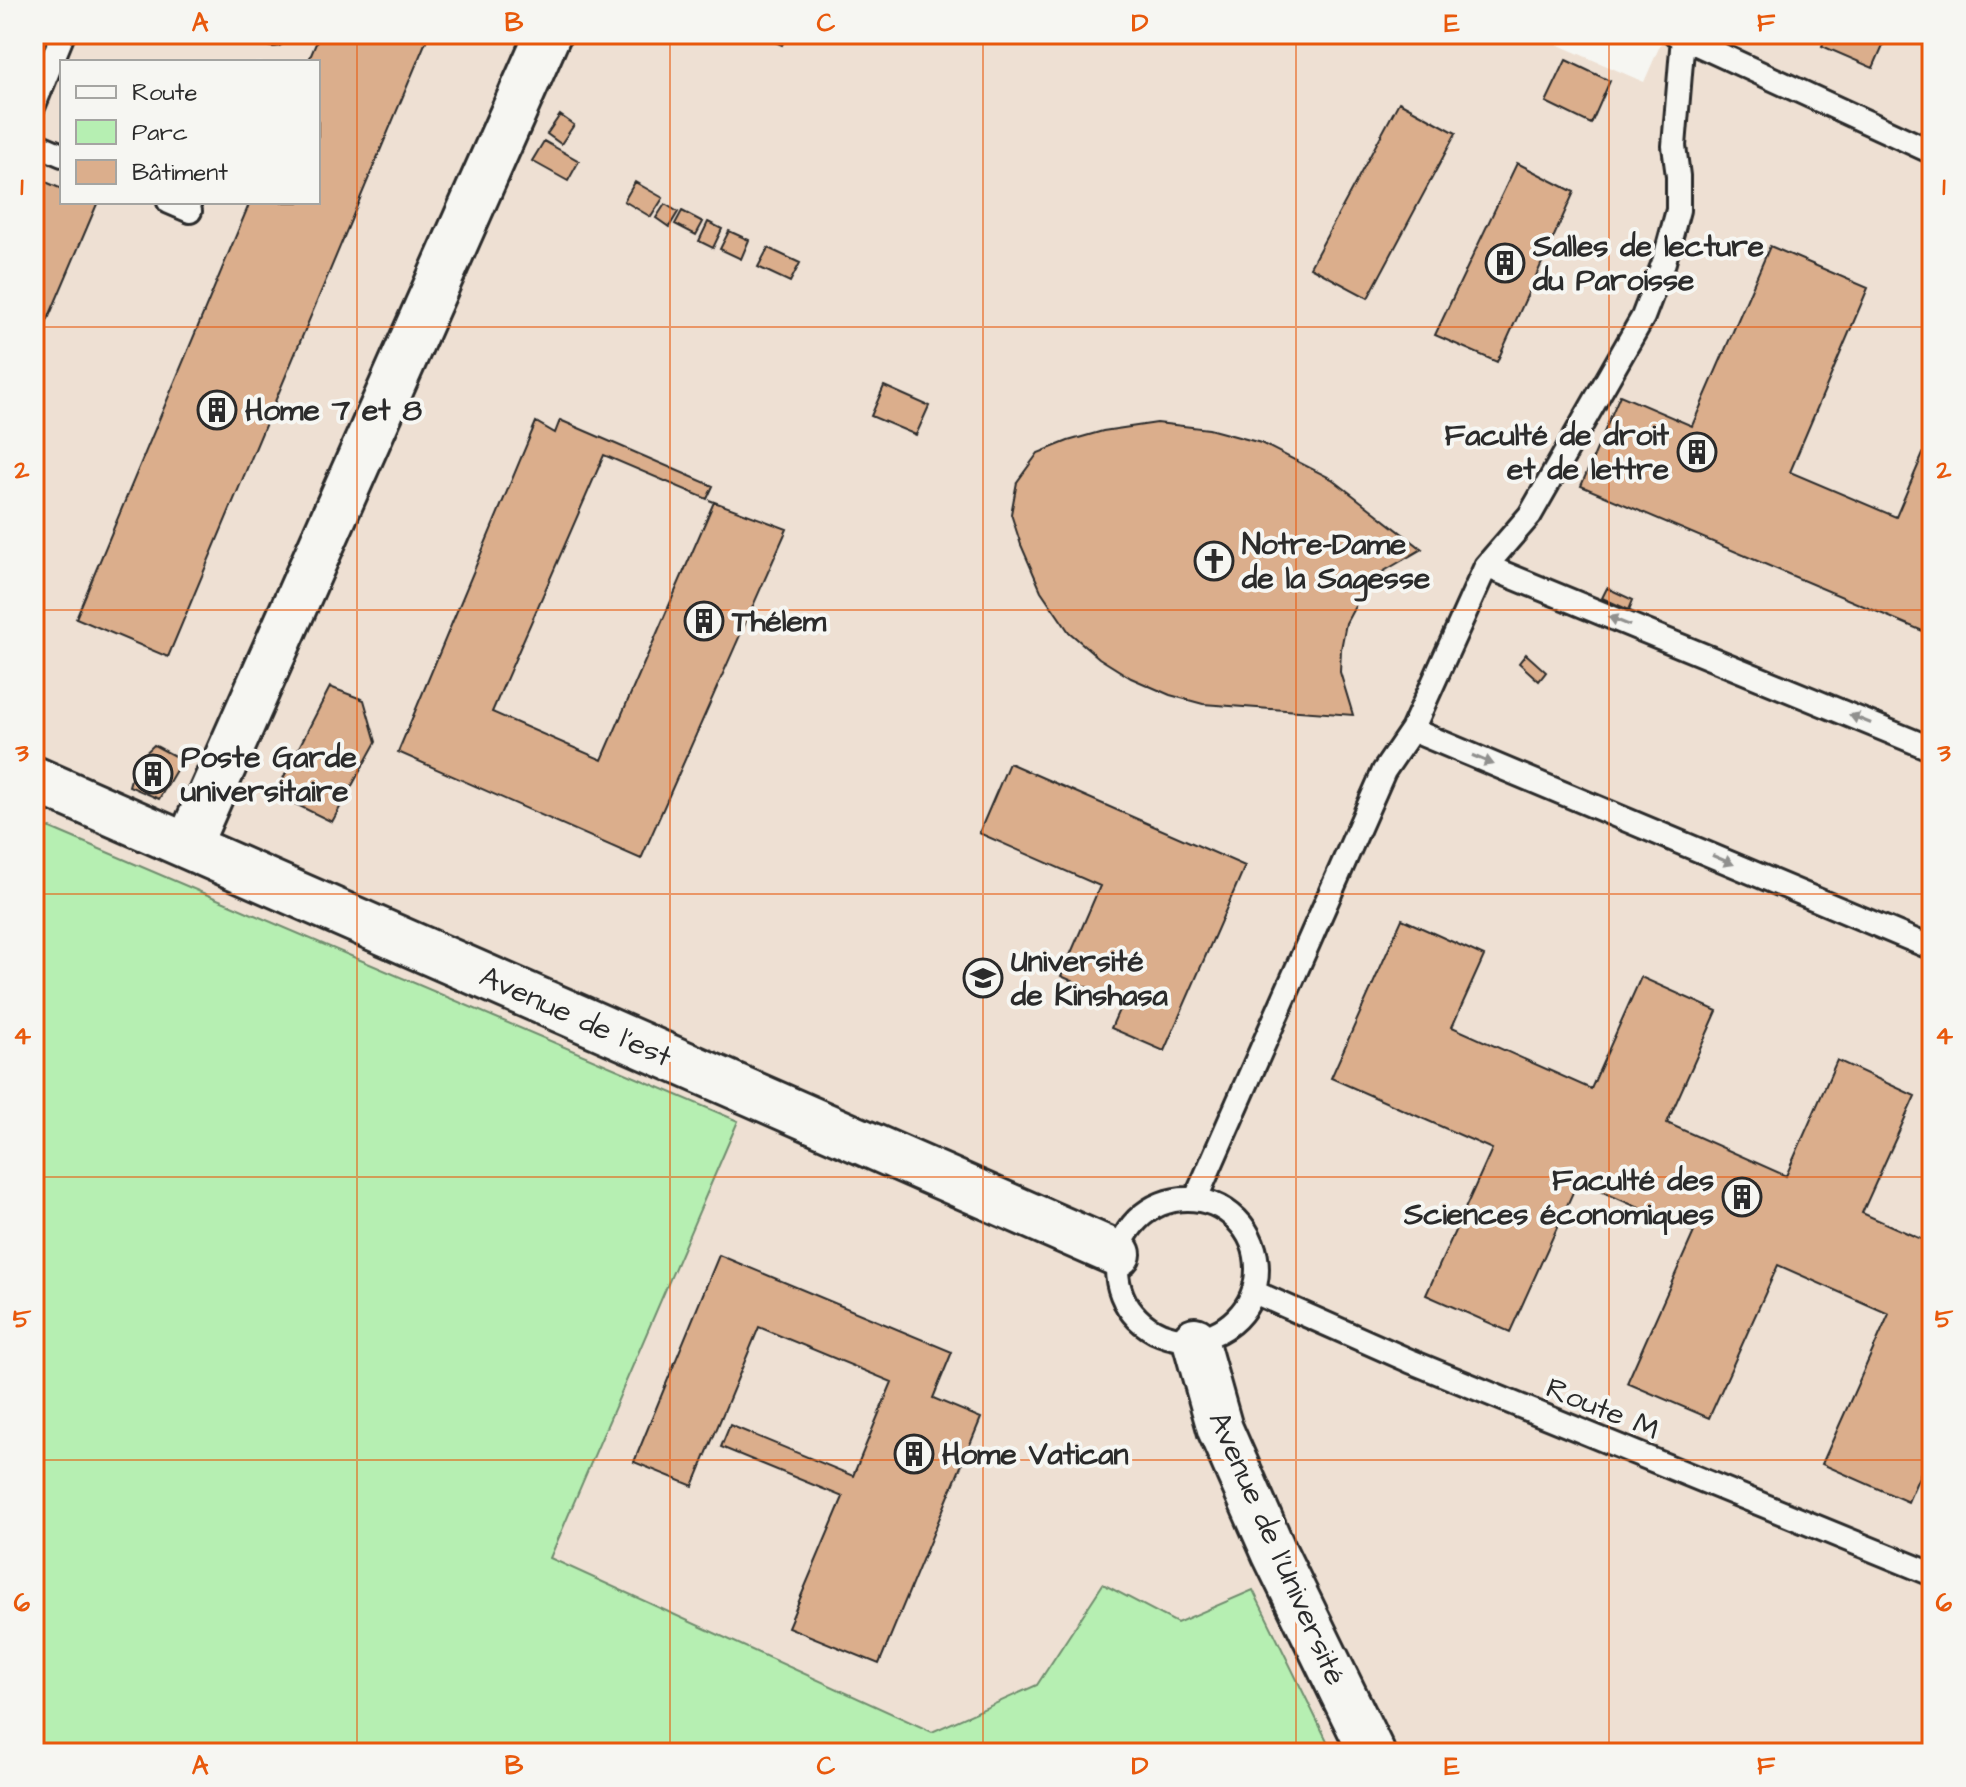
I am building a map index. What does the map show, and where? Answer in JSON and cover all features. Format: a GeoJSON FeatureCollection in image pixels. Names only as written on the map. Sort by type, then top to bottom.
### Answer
{"type":"FeatureCollection","features":[{"type":"Feature","properties":{"kind":"street"},"geometry":{"type":"LineString","coordinates":[[188,846],[548,34]]}},
{"type":"Feature","properties":{"kind":"street","name":"Avenue de l'est"},"geometry":{"type":"LineString","coordinates":[[34,779],[1118,1254]]}},
{"type":"Feature","properties":{"kind":"street","name":"Avenue de l'Université"},"geometry":{"type":"LineString","coordinates":[[1195,1340],[1220,1429],[1274,1552],[1372,1753]]}},
{"type":"Feature","properties":{"kind":"lane"},"geometry":{"type":"LineString","coordinates":[[34,105],[63,34]]}},
{"type":"Feature","properties":{"kind":"lane"},"geometry":{"type":"LineString","coordinates":[[1196,1198],[1384,771],[1412,730],[1486,566],[1530,515],[1643,317],[1664,262],[1678,210],[1674,146],[1679,36],[1932,152]]}},
{"type":"Feature","properties":{"kind":"lane"},"geometry":{"type":"LineString","coordinates":[[34,143],[60,154]]}},
{"type":"Feature","properties":{"kind":"lane"},"geometry":{"type":"LineString","coordinates":[[174,204],[190,211]]}},
{"type":"Feature","properties":{"kind":"lane"},"geometry":{"type":"LineString","coordinates":[[1486,566],[1932,749]]}},
{"type":"Feature","properties":{"kind":"lane"},"geometry":{"type":"LineString","coordinates":[[1412,730],[1932,948]]}},
{"type":"Feature","properties":{"kind":"lane"},"geometry":{"type":"LineString","coordinates":[[1196,1198],[1220,1205],[1240,1221],[1253,1242],[1258,1267],[1254,1292],[1245,1310],[1232,1324],[1215,1334],[1195,1340],[1162,1336],[1147,1328],[1125,1304],[1119,1288],[1118,1254],[1128,1230],[1146,1211],[1170,1200],[1196,1198]]}},
{"type":"Feature","properties":{"kind":"lane","name":"Route M"},"geometry":{"type":"LineString","coordinates":[[1254,1292],[1410,1361],[1932,1574]]}},
{"type":"Feature","properties":{"kind":"shaded area","name":"Université de Kinshasa"},"geometry":{"type":"Polygon","coordinates":[[[34,34],[1533,34],[1644,82],[1665,34],[1932,34],[1932,1753],[34,1753],[34,34]]]}},
{"type":"Feature","properties":{"kind":"green space"},"geometry":{"type":"Polygon","coordinates":[[[34,821],[738,1121],[550,1558],[932,1732],[1037,1685],[1103,1584],[1177,1623],[1253,1590],[1333,1753],[34,1753],[34,821]]]}},
{"type":"Feature","properties":{"kind":"building","name":"Home 7 et 8"},"geometry":{"type":"Polygon","coordinates":[[[320,34],[429,34],[168,657],[76,618],[249,204],[320,204],[320,60],[309,60],[320,34]]]}},
{"type":"Feature","properties":{"kind":"building"},"geometry":{"type":"Polygon","coordinates":[[[757,34],[788,34],[782,45],[757,34]]]}},
{"type":"Feature","properties":{"kind":"building"},"geometry":{"type":"Polygon","coordinates":[[[1827,34],[1887,36],[1873,68],[1822,46],[1827,34]]]}},
{"type":"Feature","properties":{"kind":"building"},"geometry":{"type":"Polygon","coordinates":[[[1566,60],[1610,81],[1591,124],[1546,102],[1566,60]]]}},
{"type":"Feature","properties":{"kind":"building"},"geometry":{"type":"Polygon","coordinates":[[[1399,102],[1456,133],[1368,298],[1310,267],[1399,102]]]}},
{"type":"Feature","properties":{"kind":"building"},"geometry":{"type":"Polygon","coordinates":[[[560,115],[574,125],[561,144],[547,134],[560,115]]]}},
{"type":"Feature","properties":{"kind":"building"},"geometry":{"type":"Polygon","coordinates":[[[544,141],[579,161],[568,181],[532,161],[544,141]]]}},
{"type":"Feature","properties":{"kind":"building","name":"Salles de lecture du Paroisse"},"geometry":{"type":"Polygon","coordinates":[[[1517,163],[1574,192],[1497,362],[1435,335],[1517,163]]]}},
{"type":"Feature","properties":{"kind":"building"},"geometry":{"type":"Polygon","coordinates":[[[34,177],[60,188],[60,204],[97,204],[34,352],[34,177]]]}},
{"type":"Feature","properties":{"kind":"building"},"geometry":{"type":"Polygon","coordinates":[[[635,182],[663,198],[651,217],[624,201],[635,182]]]}},
{"type":"Feature","properties":{"kind":"building"},"geometry":{"type":"Polygon","coordinates":[[[665,204],[678,212],[669,227],[656,218],[665,204]]]}},
{"type":"Feature","properties":{"kind":"building"},"geometry":{"type":"Polygon","coordinates":[[[682,211],[703,222],[696,235],[675,224],[682,211]]]}},
{"type":"Feature","properties":{"kind":"building"},"geometry":{"type":"Polygon","coordinates":[[[708,222],[722,229],[713,248],[699,241],[708,222]]]}},
{"type":"Feature","properties":{"kind":"building"},"geometry":{"type":"Polygon","coordinates":[[[729,231],[749,240],[741,259],[720,249],[729,231]]]}},
{"type":"Feature","properties":{"kind":"building","name":"Faculté de droit et de lettre"},"geometry":{"type":"Polygon","coordinates":[[[1770,246],[1868,288],[1790,472],[1896,517],[1932,433],[1932,635],[1581,486],[1620,395],[1692,426],[1770,246]]]}},
{"type":"Feature","properties":{"kind":"building"},"geometry":{"type":"Polygon","coordinates":[[[768,248],[800,263],[790,282],[758,267],[768,248]]]}},
{"type":"Feature","properties":{"kind":"building"},"geometry":{"type":"Polygon","coordinates":[[[884,386],[929,406],[916,435],[871,416],[884,386]]]}},
{"type":"Feature","properties":{"kind":"building","name":"Thélem"},"geometry":{"type":"Polygon","coordinates":[[[560,420],[713,486],[707,499],[604,455],[492,712],[602,760],[714,502],[709,500],[787,529],[641,859],[398,752],[536,422],[555,433],[560,420]]]}},
{"type":"Feature","properties":{"kind":"building","name":"Notre-Dame de la Sagesse"},"geometry":{"type":"Polygon","coordinates":[[[1157,423],[1209,429],[1261,443],[1332,479],[1422,549],[1379,574],[1360,597],[1346,623],[1340,672],[1353,715],[1203,704],[1170,695],[1131,678],[1099,658],[1069,632],[1041,591],[1011,514],[1017,482],[1038,453],[1103,431],[1157,423]]]}},
{"type":"Feature","properties":{"kind":"building"},"geometry":{"type":"Polygon","coordinates":[[[1607,588],[1633,600],[1629,610],[1602,598],[1607,588]]]}},
{"type":"Feature","properties":{"kind":"building"},"geometry":{"type":"Polygon","coordinates":[[[1526,654],[1546,672],[1539,681],[1519,663],[1526,654]]]}},
{"type":"Feature","properties":{"kind":"building"},"geometry":{"type":"Polygon","coordinates":[[[330,687],[364,700],[376,742],[332,822],[275,794],[330,687]]]}},
{"type":"Feature","properties":{"kind":"building","name":"Poste Garde universitaire"},"geometry":{"type":"Polygon","coordinates":[[[154,745],[182,760],[159,799],[129,786],[136,762],[154,745]]]}},
{"type":"Feature","properties":{"kind":"building"},"geometry":{"type":"Polygon","coordinates":[[[1009,763],[1245,866],[1164,1051],[1111,1028],[1122,1003],[1061,976],[1100,886],[979,833],[1009,763]]]}},
{"type":"Feature","properties":{"kind":"building","name":"Faculté des Sciences économiques"},"geometry":{"type":"Polygon","coordinates":[[[1402,919],[1484,956],[1452,1027],[1591,1089],[1641,977],[1717,1011],[1667,1123],[1786,1176],[1837,1060],[1915,1096],[1862,1213],[1932,1244],[1932,1447],[1908,1502],[1822,1464],[1889,1314],[1778,1265],[1709,1418],[1627,1383],[1694,1232],[1578,1181],[1510,1332],[1426,1295],[1492,1149],[1331,1078],[1402,919]]]}},
{"type":"Feature","properties":{"kind":"building","name":"Home Vatican"},"geometry":{"type":"Polygon","coordinates":[[[719,1255],[952,1352],[933,1398],[981,1418],[879,1664],[788,1627],[843,1497],[721,1447],[730,1425],[853,1476],[892,1382],[759,1327],[693,1486],[634,1462],[719,1255]]]}},
{"type":"Feature","properties":{"kind":"place","name":"Salles de lecture du Paroisse"},"geometry":{"type":"Point","coordinates":[1505,263]}},
{"type":"Feature","properties":{"kind":"place","name":"Home 7 et 8"},"geometry":{"type":"Point","coordinates":[217,410]}},
{"type":"Feature","properties":{"kind":"place","name":"Faculté de droit et de lettre"},"geometry":{"type":"Point","coordinates":[1697,452]}},
{"type":"Feature","properties":{"kind":"place","name":"Notre-Dame de la Sagesse"},"geometry":{"type":"Point","coordinates":[1214,561]}},
{"type":"Feature","properties":{"kind":"place","name":"Thélem"},"geometry":{"type":"Point","coordinates":[704,621]}},
{"type":"Feature","properties":{"kind":"place","name":"Poste Garde universitaire"},"geometry":{"type":"Point","coordinates":[153,774]}},
{"type":"Feature","properties":{"kind":"place","name":"Université de Kinshasa"},"geometry":{"type":"Point","coordinates":[983,978]}},
{"type":"Feature","properties":{"kind":"place","name":"Faculté des Sciences économiques"},"geometry":{"type":"Point","coordinates":[1742,1197]}},
{"type":"Feature","properties":{"kind":"place","name":"Home Vatican"},"geometry":{"type":"Point","coordinates":[914,1454]}}]}
